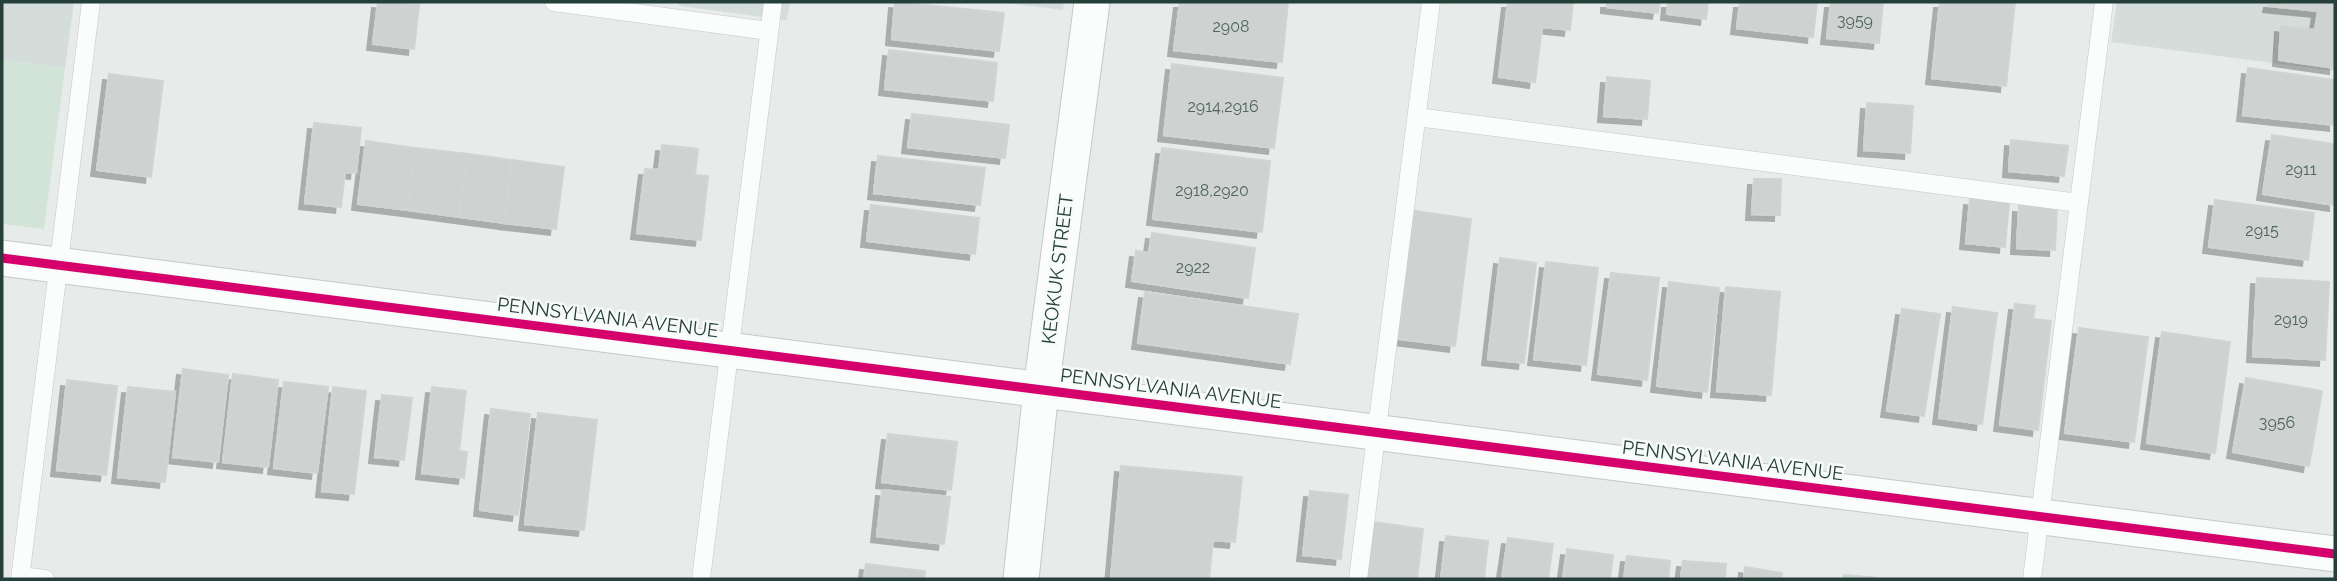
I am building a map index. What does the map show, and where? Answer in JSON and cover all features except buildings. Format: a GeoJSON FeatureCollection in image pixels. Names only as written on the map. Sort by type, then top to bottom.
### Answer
{"type":"FeatureCollection","features":[{"type":"Feature","properties":{"kind":"street","name":"KEOKUK STREET"},"geometry":{"type":"LineString","coordinates":[[1021,579],[1041,390],[1092,2]]}},
{"type":"Feature","properties":{"kind":"street","name":"PENNSYLVANIA AVENUE"},"geometry":{"type":"LineString","coordinates":[[2,258],[2335,554]]}},
{"type":"Feature","properties":{"kind":"lane"},"geometry":{"type":"LineString","coordinates":[[46,579],[20,578],[91,2]]}},
{"type":"Feature","properties":{"kind":"lane"},"geometry":{"type":"LineString","coordinates":[[554,2],[769,31]]}},
{"type":"Feature","properties":{"kind":"lane"},"geometry":{"type":"LineString","coordinates":[[701,579],[773,2]]}},
{"type":"Feature","properties":{"kind":"lane"},"geometry":{"type":"LineString","coordinates":[[1358,579],[1431,2]]}},
{"type":"Feature","properties":{"kind":"lane"},"geometry":{"type":"LineString","coordinates":[[2032,579],[2104,2]]}},
{"type":"Feature","properties":{"kind":"lane"},"geometry":{"type":"LineString","coordinates":[[1417,117],[2079,203]]}},
{"type":"Feature","properties":{"kind":"shaded area"},"geometry":{"type":"Polygon","coordinates":[[[2,2],[74,2],[65,68],[2,60],[2,2]]]}},
{"type":"Feature","properties":{"kind":"shaded area"},"geometry":{"type":"Polygon","coordinates":[[[679,2],[790,2],[787,20],[679,6],[679,2]]]}},
{"type":"Feature","properties":{"kind":"shaded area"},"geometry":{"type":"Polygon","coordinates":[[[999,2],[1064,2],[1063,10],[999,2]]]}},
{"type":"Feature","properties":{"kind":"shaded area"},"geometry":{"type":"Polygon","coordinates":[[[2117,2],[2335,2],[2335,71],[2111,42],[2117,2]]]}},
{"type":"Feature","properties":{"kind":"green space"},"geometry":{"type":"Polygon","coordinates":[[[2,60],[65,68],[44,229],[2,224],[2,60]]]}},
{"type":"Feature","properties":{"kind":"cycle path"},"geometry":{"type":"LineString","coordinates":[[2,258],[2335,554]]}}]}
